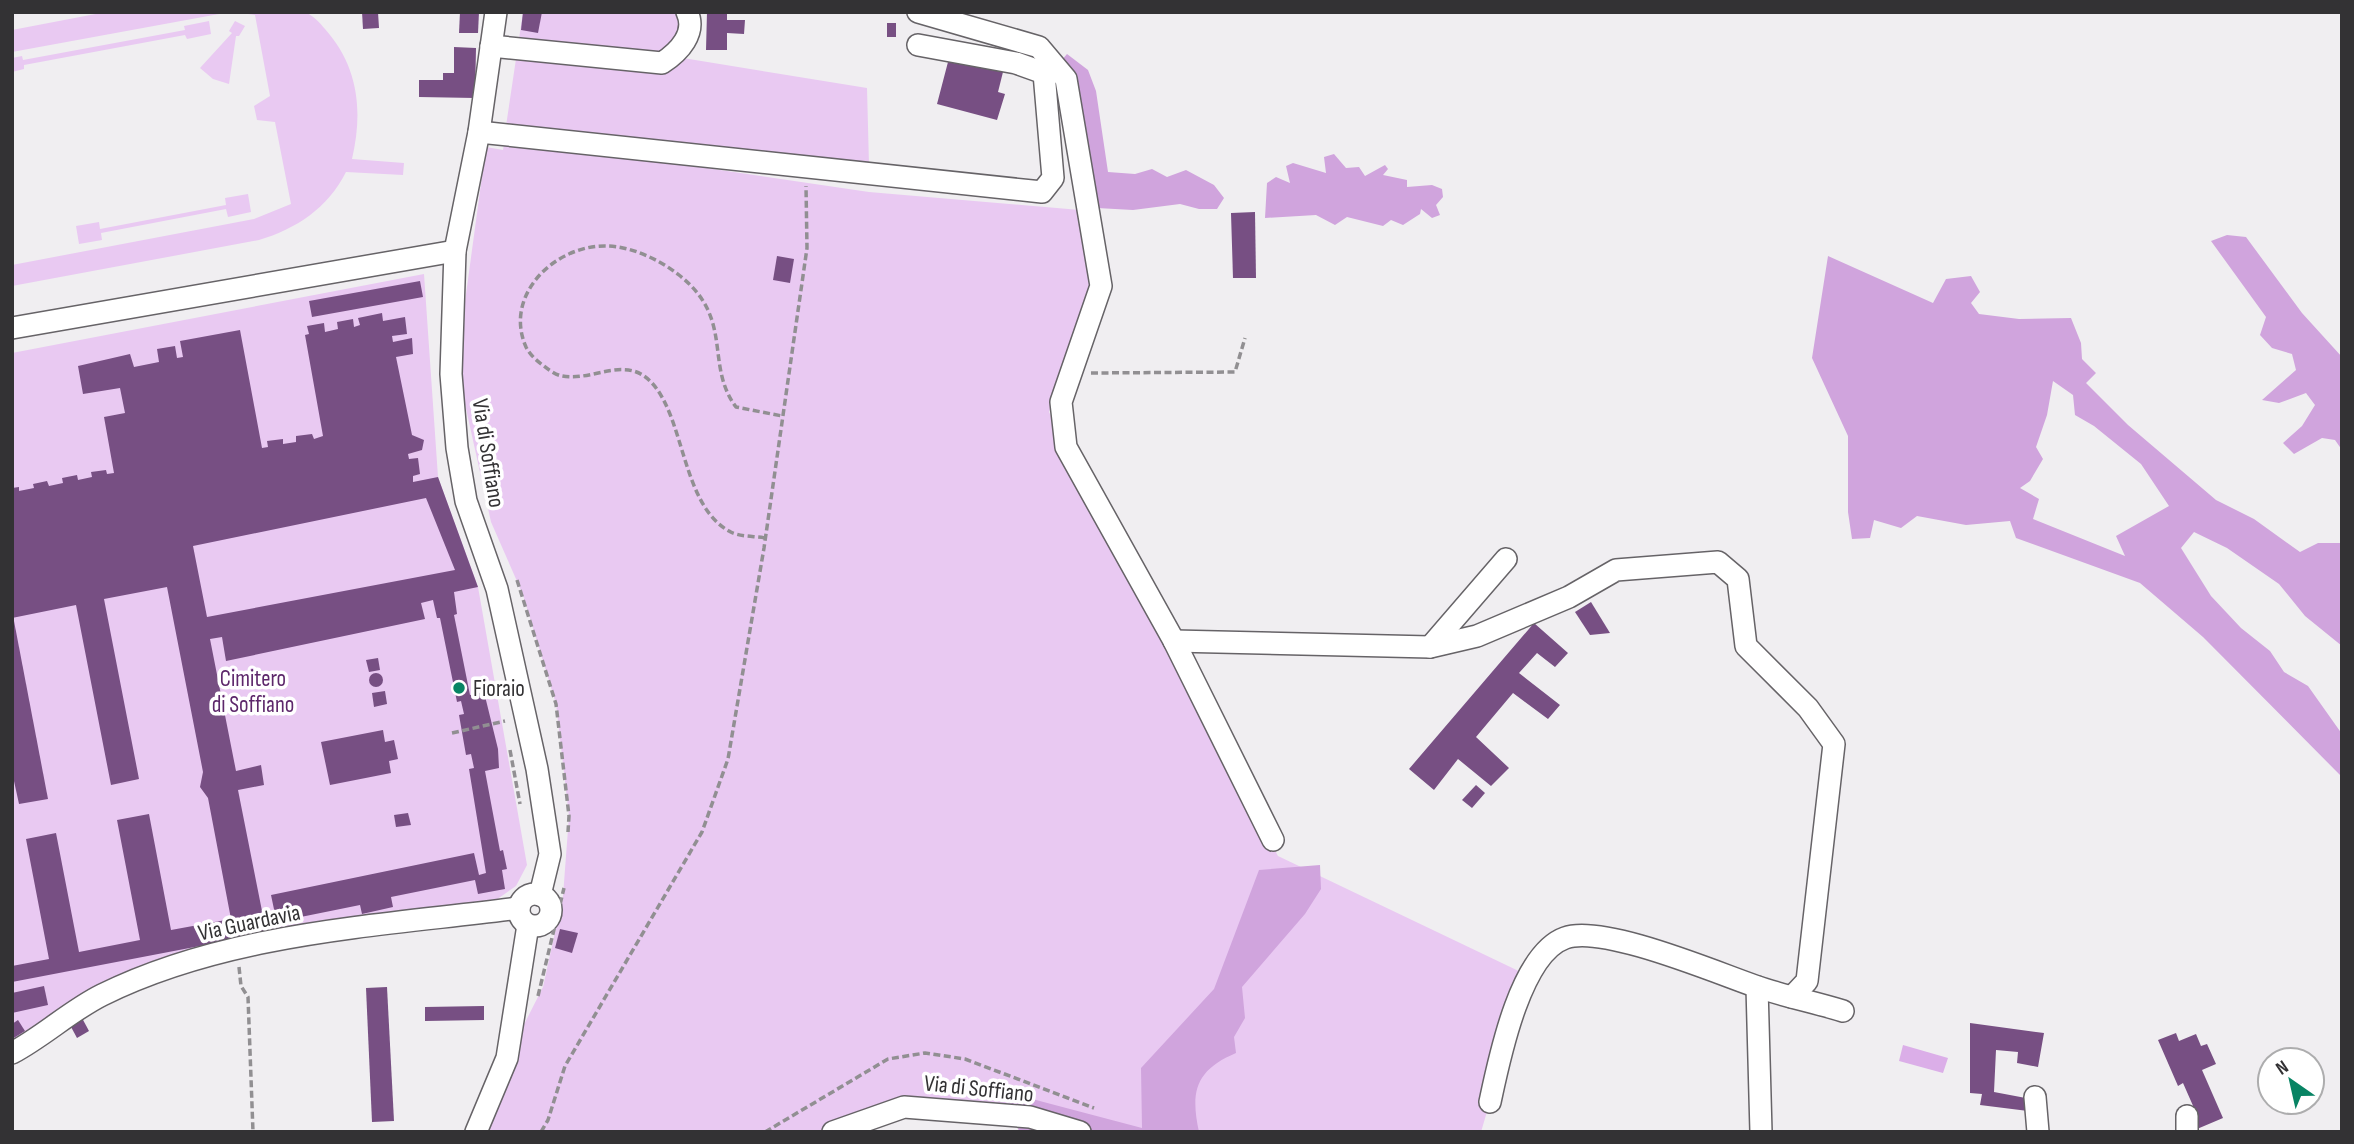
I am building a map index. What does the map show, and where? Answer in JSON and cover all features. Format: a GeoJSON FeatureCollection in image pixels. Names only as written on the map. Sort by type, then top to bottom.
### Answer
{"type":"FeatureCollection","features":[{"type":"Feature","properties":{"kind":"street","name":"Via di Soffiano"},"geometry":{"type":"LineString","coordinates":[[496,12],[479,132],[455,251],[451,374],[457,448],[466,501],[498,589],[537,769],[550,853],[540,895],[549,903],[549,917],[537,926],[523,916]]}},
{"type":"Feature","properties":{"kind":"street"},"geometry":{"type":"LineString","coordinates":[[491,46],[662,63],[675,55],[689,34],[691,20],[687,12]]}},
{"type":"Feature","properties":{"kind":"street"},"geometry":{"type":"LineString","coordinates":[[918,12],[1039,47],[1066,79],[1101,286],[1061,402],[1066,447],[1174,641],[1273,840]]}},
{"type":"Feature","properties":{"kind":"street"},"geometry":{"type":"LineString","coordinates":[[479,132],[1041,192],[1053,178],[1044,74],[1016,63],[918,45]]}},
{"type":"Feature","properties":{"kind":"street"},"geometry":{"type":"LineString","coordinates":[[12,328],[455,251]]}},
{"type":"Feature","properties":{"kind":"street"},"geometry":{"type":"LineString","coordinates":[[1430,647],[1506,559]]}},
{"type":"Feature","properties":{"kind":"street"},"geometry":{"type":"LineString","coordinates":[[1174,641],[1430,647],[1477,636],[1569,597],[1616,570],[1718,562],[1738,579],[1745,646],[1808,708],[1835,744],[1807,981],[1792,997]]}},
{"type":"Feature","properties":{"kind":"street"},"geometry":{"type":"LineString","coordinates":[[476,1132],[507,1058],[523,916]]}},
{"type":"Feature","properties":{"kind":"street","name":"Via Guardavia"},"geometry":{"type":"LineString","coordinates":[[12,1053],[104,994],[180,964],[238,947],[523,916]]}},
{"type":"Feature","properties":{"kind":"street"},"geometry":{"type":"LineString","coordinates":[[1490,1102],[1503,1039],[1536,960],[1565,937],[1601,937],[1683,959],[1757,987],[1843,1011]]}},
{"type":"Feature","properties":{"kind":"street"},"geometry":{"type":"LineString","coordinates":[[1757,987],[1761,1132]]}},
{"type":"Feature","properties":{"kind":"street"},"geometry":{"type":"LineString","coordinates":[[2035,1097],[2038,1132]]}},
{"type":"Feature","properties":{"kind":"street","name":"Via di Soffiano"},"geometry":{"type":"LineString","coordinates":[[833,1132],[904,1107],[1030,1117],[1080,1132]]}},
{"type":"Feature","properties":{"kind":"path"},"geometry":{"type":"LineString","coordinates":[[541,1132],[548,1120],[565,1066],[702,832],[729,759],[765,538],[807,248],[805,167]]}},
{"type":"Feature","properties":{"kind":"path"},"geometry":{"type":"LineString","coordinates":[[765,538],[730,533],[716,520],[697,491],[654,384],[642,374],[605,370],[582,377],[559,376],[538,362],[527,350],[521,334],[521,307],[528,288],[558,259],[584,249],[605,246],[621,248],[660,263],[679,275],[710,311],[722,383],[736,407],[783,416]]}},
{"type":"Feature","properties":{"kind":"path"},"geometry":{"type":"LineString","coordinates":[[1071,374],[1235,372],[1245,338]]}},
{"type":"Feature","properties":{"kind":"path"},"geometry":{"type":"LineString","coordinates":[[513,571],[556,704],[569,816],[567,842]]}},
{"type":"Feature","properties":{"kind":"path"},"geometry":{"type":"LineString","coordinates":[[502,707],[508,734]]}},
{"type":"Feature","properties":{"kind":"path"},"geometry":{"type":"LineString","coordinates":[[452,733],[505,721]]}},
{"type":"Feature","properties":{"kind":"path"},"geometry":{"type":"LineString","coordinates":[[510,748],[522,815]]}},
{"type":"Feature","properties":{"kind":"path"},"geometry":{"type":"LineString","coordinates":[[537,999],[543,987],[564,883]]}},
{"type":"Feature","properties":{"kind":"path"},"geometry":{"type":"LineString","coordinates":[[238,947],[241,986],[248,997],[253,1132]]}},
{"type":"Feature","properties":{"kind":"path"},"geometry":{"type":"LineString","coordinates":[[765,1132],[888,1059],[925,1053],[965,1059],[1094,1108]]}},
{"type":"Feature","properties":{"kind":"green space"},"geometry":{"type":"Polygon","coordinates":[[[296,11],[313,17],[336,44],[351,74],[357,107],[352,159],[404,163],[403,175],[346,172],[330,196],[310,215],[286,230],[259,240],[12,286],[12,265],[254,219],[291,204],[275,122],[257,120],[254,106],[270,96],[255,15],[234,12],[296,11]]]}},
{"type":"Feature","properties":{"kind":"green space"},"geometry":{"type":"Polygon","coordinates":[[[106,12],[230,12],[12,52],[12,30],[106,12]]]}},
{"type":"Feature","properties":{"kind":"green space"},"geometry":{"type":"Polygon","coordinates":[[[523,12],[683,12],[683,58],[867,88],[869,165],[506,126],[523,12]]]}},
{"type":"Feature","properties":{"kind":"green space"},"geometry":{"type":"Polygon","coordinates":[[[209,21],[211,34],[187,39],[185,35],[24,65],[24,69],[12,72],[12,58],[22,56],[23,60],[185,30],[184,26],[209,21]]]}},
{"type":"Feature","properties":{"kind":"green space"},"geometry":{"type":"Polygon","coordinates":[[[235,21],[245,26],[239,36],[236,36],[229,84],[213,79],[200,68],[232,33],[229,31],[235,21]]]}},
{"type":"Feature","properties":{"kind":"green space"},"geometry":{"type":"Polygon","coordinates":[[[505,138],[869,192],[1080,210],[1091,291],[1049,412],[1201,716],[1278,856],[1527,975],[1481,1132],[1080,1132],[904,1107],[833,1132],[476,1132],[507,1058],[543,987],[563,896],[569,816],[556,704],[523,595],[491,522],[463,395],[461,331],[486,147],[503,150],[505,138]]]}},
{"type":"Feature","properties":{"kind":"green space"},"geometry":{"type":"Polygon","coordinates":[[[248,194],[251,212],[228,217],[226,209],[101,233],[102,240],[79,244],[76,226],[99,222],[100,229],[226,205],[225,198],[248,194]]]}},
{"type":"Feature","properties":{"kind":"green space","name":"Cimitero di Soffiano"},"geometry":{"type":"Polygon","coordinates":[[[424,274],[438,477],[478,587],[527,865],[516,886],[493,902],[239,940],[12,1042],[12,353],[424,274]]]}},
{"type":"Feature","properties":{"kind":"shaded area"},"geometry":{"type":"Polygon","coordinates":[[[1067,54],[1088,70],[1096,91],[1108,172],[1135,174],[1152,169],[1167,177],[1186,170],[1214,185],[1224,198],[1217,209],[1199,209],[1180,204],[1133,210],[1097,208],[1061,61],[1067,54]]]}},
{"type":"Feature","properties":{"kind":"shaded area"},"geometry":{"type":"Polygon","coordinates":[[[1334,154],[1346,168],[1359,167],[1365,176],[1385,165],[1388,169],[1383,175],[1407,180],[1407,187],[1432,185],[1442,189],[1443,197],[1436,205],[1440,215],[1432,218],[1421,209],[1420,214],[1403,225],[1391,220],[1383,226],[1347,217],[1335,225],[1316,215],[1265,218],[1267,183],[1276,177],[1290,183],[1286,166],[1293,163],[1326,173],[1324,157],[1334,154]]]}},
{"type":"Feature","properties":{"kind":"shaded area"},"geometry":{"type":"Polygon","coordinates":[[[2227,235],[2246,237],[2302,313],[2342,357],[2342,450],[2335,440],[2322,438],[2294,454],[2283,443],[2302,426],[2315,405],[2306,393],[2279,403],[2262,400],[2296,370],[2292,354],[2272,348],[2260,335],[2266,317],[2211,241],[2227,235]]]}},
{"type":"Feature","properties":{"kind":"shaded area"},"geometry":{"type":"Polygon","coordinates":[[[1828,256],[1933,303],[1946,279],[1971,276],[1980,292],[1971,303],[1979,314],[2019,319],[2071,318],[2081,343],[2082,359],[2096,373],[2086,383],[2128,425],[2216,500],[2254,519],[2300,552],[2318,543],[2342,543],[2342,646],[2305,616],[2279,584],[2227,548],[2194,532],[2181,548],[2211,596],[2241,628],[2270,651],[2284,672],[2308,686],[2342,734],[2342,777],[2203,637],[2140,583],[2016,538],[2010,521],[1966,525],[1917,516],[1901,528],[1874,520],[1870,538],[1852,539],[1848,512],[1848,436],[1812,358],[1828,256]],[[2053,381],[2047,415],[2036,447],[2043,459],[2030,481],[2020,488],[2039,499],[2033,519],[2125,556],[2116,536],[2169,506],[2141,464],[2094,426],[2075,415],[2073,395],[2053,381]]]}},
{"type":"Feature","properties":{"kind":"shaded area"},"geometry":{"type":"Polygon","coordinates":[[[1320,865],[1321,889],[1305,914],[1242,987],[1245,1018],[1234,1037],[1236,1053],[1204,1075],[1196,1093],[1199,1132],[1019,1132],[1009,1093],[1142,1128],[1141,1068],[1214,989],[1259,870],[1320,865]]]}},
{"type":"Feature","properties":{"kind":"shaded area"},"geometry":{"type":"Polygon","coordinates":[[[1903,1045],[1948,1058],[1943,1073],[1899,1061],[1903,1045]]]}},
{"type":"Feature","properties":{"kind":"building"},"geometry":{"type":"Polygon","coordinates":[[[362,12],[378,12],[379,28],[363,29],[362,12]]]}},
{"type":"Feature","properties":{"kind":"building"},"geometry":{"type":"Polygon","coordinates":[[[460,12],[479,12],[478,33],[459,33],[460,12]]]}},
{"type":"Feature","properties":{"kind":"building"},"geometry":{"type":"Polygon","coordinates":[[[523,12],[542,12],[538,33],[521,30],[523,12]]]}},
{"type":"Feature","properties":{"kind":"building"},"geometry":{"type":"Polygon","coordinates":[[[707,12],[727,12],[727,20],[745,20],[744,34],[727,33],[727,50],[706,50],[707,12]]]}},
{"type":"Feature","properties":{"kind":"building"},"geometry":{"type":"Polygon","coordinates":[[[887,23],[896,23],[896,37],[887,37],[887,23]]]}},
{"type":"Feature","properties":{"kind":"building"},"geometry":{"type":"Polygon","coordinates":[[[454,47],[476,48],[475,98],[419,97],[419,80],[443,80],[443,73],[454,73],[454,47]]]}},
{"type":"Feature","properties":{"kind":"building"},"geometry":{"type":"Polygon","coordinates":[[[948,62],[1003,72],[998,92],[1005,94],[997,120],[937,104],[948,62]]]}},
{"type":"Feature","properties":{"kind":"building"},"geometry":{"type":"Polygon","coordinates":[[[1255,212],[1256,278],[1233,278],[1231,213],[1255,212]]]}},
{"type":"Feature","properties":{"kind":"building"},"geometry":{"type":"Polygon","coordinates":[[[777,256],[794,259],[790,283],[773,280],[777,256]]]}},
{"type":"Feature","properties":{"kind":"building"},"geometry":{"type":"Polygon","coordinates":[[[420,281],[423,297],[312,317],[309,301],[420,281]]]}},
{"type":"Feature","properties":{"kind":"building"},"geometry":{"type":"Polygon","coordinates":[[[382,313],[383,321],[405,317],[407,334],[392,336],[393,342],[412,338],[413,354],[396,357],[412,435],[424,440],[422,450],[408,454],[409,459],[418,458],[420,474],[413,476],[413,482],[438,477],[478,587],[454,592],[457,614],[454,615],[470,695],[484,692],[498,749],[499,768],[485,771],[500,851],[503,850],[507,869],[502,870],[505,889],[478,894],[475,880],[391,897],[393,907],[362,914],[360,905],[276,922],[278,931],[12,982],[12,966],[49,959],[26,839],[56,833],[79,952],[140,940],[117,820],[149,814],[171,930],[231,919],[208,798],[200,787],[203,772],[167,587],[104,599],[139,779],[111,785],[76,605],[12,618],[12,488],[19,487],[19,491],[34,488],[33,484],[47,481],[49,486],[63,483],[62,478],[77,475],[78,480],[92,477],[91,472],[106,470],[107,474],[114,473],[104,417],[125,413],[120,388],[83,394],[78,366],[130,354],[134,367],[159,362],[157,349],[175,346],[177,358],[183,357],[180,341],[240,330],[262,448],[268,447],[267,441],[283,439],[283,444],[296,442],[296,436],[312,434],[314,439],[323,436],[305,335],[309,334],[307,326],[324,323],[325,332],[338,329],[337,322],[353,319],[354,327],[360,325],[358,318],[382,313]],[[426,498],[193,546],[207,617],[455,570],[426,498]],[[433,600],[421,603],[425,619],[226,661],[222,637],[210,639],[236,771],[261,765],[264,785],[238,790],[263,916],[275,914],[271,895],[474,853],[479,875],[486,873],[469,769],[474,768],[471,754],[466,755],[459,715],[464,714],[461,701],[457,702],[440,618],[437,618],[433,600]]]}},
{"type":"Feature","properties":{"kind":"building"},"geometry":{"type":"Polygon","coordinates":[[[1591,602],[1610,633],[1590,635],[1575,612],[1591,602]]]}},
{"type":"Feature","properties":{"kind":"building"},"geometry":{"type":"Polygon","coordinates":[[[14,621],[48,799],[19,804],[12,772],[14,621]]]}},
{"type":"Feature","properties":{"kind":"building"},"geometry":{"type":"Polygon","coordinates":[[[1534,623],[1568,653],[1555,667],[1537,653],[1519,673],[1560,705],[1548,719],[1513,693],[1476,737],[1509,768],[1491,786],[1458,759],[1434,790],[1409,769],[1534,623]]]}},
{"type":"Feature","properties":{"kind":"building"},"geometry":{"type":"Polygon","coordinates":[[[378,658],[380,670],[369,672],[366,660],[378,658]]]}},
{"type":"Feature","properties":{"kind":"building"},"geometry":{"type":"Polygon","coordinates":[[[376,673],[381,675],[381,685],[376,687],[371,685],[369,680],[371,675],[376,673]]]}},
{"type":"Feature","properties":{"kind":"building"},"geometry":{"type":"Polygon","coordinates":[[[385,691],[387,704],[374,707],[372,693],[385,691]]]}},
{"type":"Feature","properties":{"kind":"building"},"geometry":{"type":"Polygon","coordinates":[[[383,730],[385,742],[394,740],[398,759],[389,761],[391,773],[330,785],[321,742],[383,730]]]}},
{"type":"Feature","properties":{"kind":"building"},"geometry":{"type":"Polygon","coordinates":[[[1476,785],[1485,793],[1472,808],[1462,800],[1476,785]]]}},
{"type":"Feature","properties":{"kind":"building"},"geometry":{"type":"Polygon","coordinates":[[[408,813],[411,825],[396,827],[394,815],[408,813]]]}},
{"type":"Feature","properties":{"kind":"building"},"geometry":{"type":"Polygon","coordinates":[[[560,929],[578,933],[572,953],[555,948],[560,929]]]}},
{"type":"Feature","properties":{"kind":"building"},"geometry":{"type":"Polygon","coordinates":[[[44,986],[48,1005],[12,1013],[12,993],[44,986]]]}},
{"type":"Feature","properties":{"kind":"building"},"geometry":{"type":"Polygon","coordinates":[[[387,987],[394,1121],[372,1122],[366,988],[387,987]]]}},
{"type":"Feature","properties":{"kind":"building"},"geometry":{"type":"Polygon","coordinates":[[[484,1006],[484,1020],[425,1021],[425,1007],[484,1006]]]}},
{"type":"Feature","properties":{"kind":"building"},"geometry":{"type":"Polygon","coordinates":[[[82,1018],[89,1031],[77,1038],[70,1025],[82,1018]]]}},
{"type":"Feature","properties":{"kind":"building"},"geometry":{"type":"Polygon","coordinates":[[[18,1020],[25,1031],[12,1039],[12,1024],[18,1020]]]}},
{"type":"Feature","properties":{"kind":"building"},"geometry":{"type":"Polygon","coordinates":[[[1970,1023],[2044,1033],[2038,1067],[2017,1063],[2018,1052],[1996,1050],[1994,1092],[2031,1099],[2028,1111],[1980,1105],[1982,1094],[1970,1093],[1970,1023]]]}},
{"type":"Feature","properties":{"kind":"building"},"geometry":{"type":"Polygon","coordinates":[[[2176,1033],[2179,1041],[2196,1034],[2201,1046],[2207,1044],[2216,1064],[2202,1070],[2223,1118],[2197,1129],[2189,1110],[2194,1108],[2183,1083],[2178,1086],[2158,1040],[2176,1033]]]}},
{"type":"Feature","properties":{"kind":"place","name":"Fioraio"},"geometry":{"type":"Point","coordinates":[459,688]}}]}
